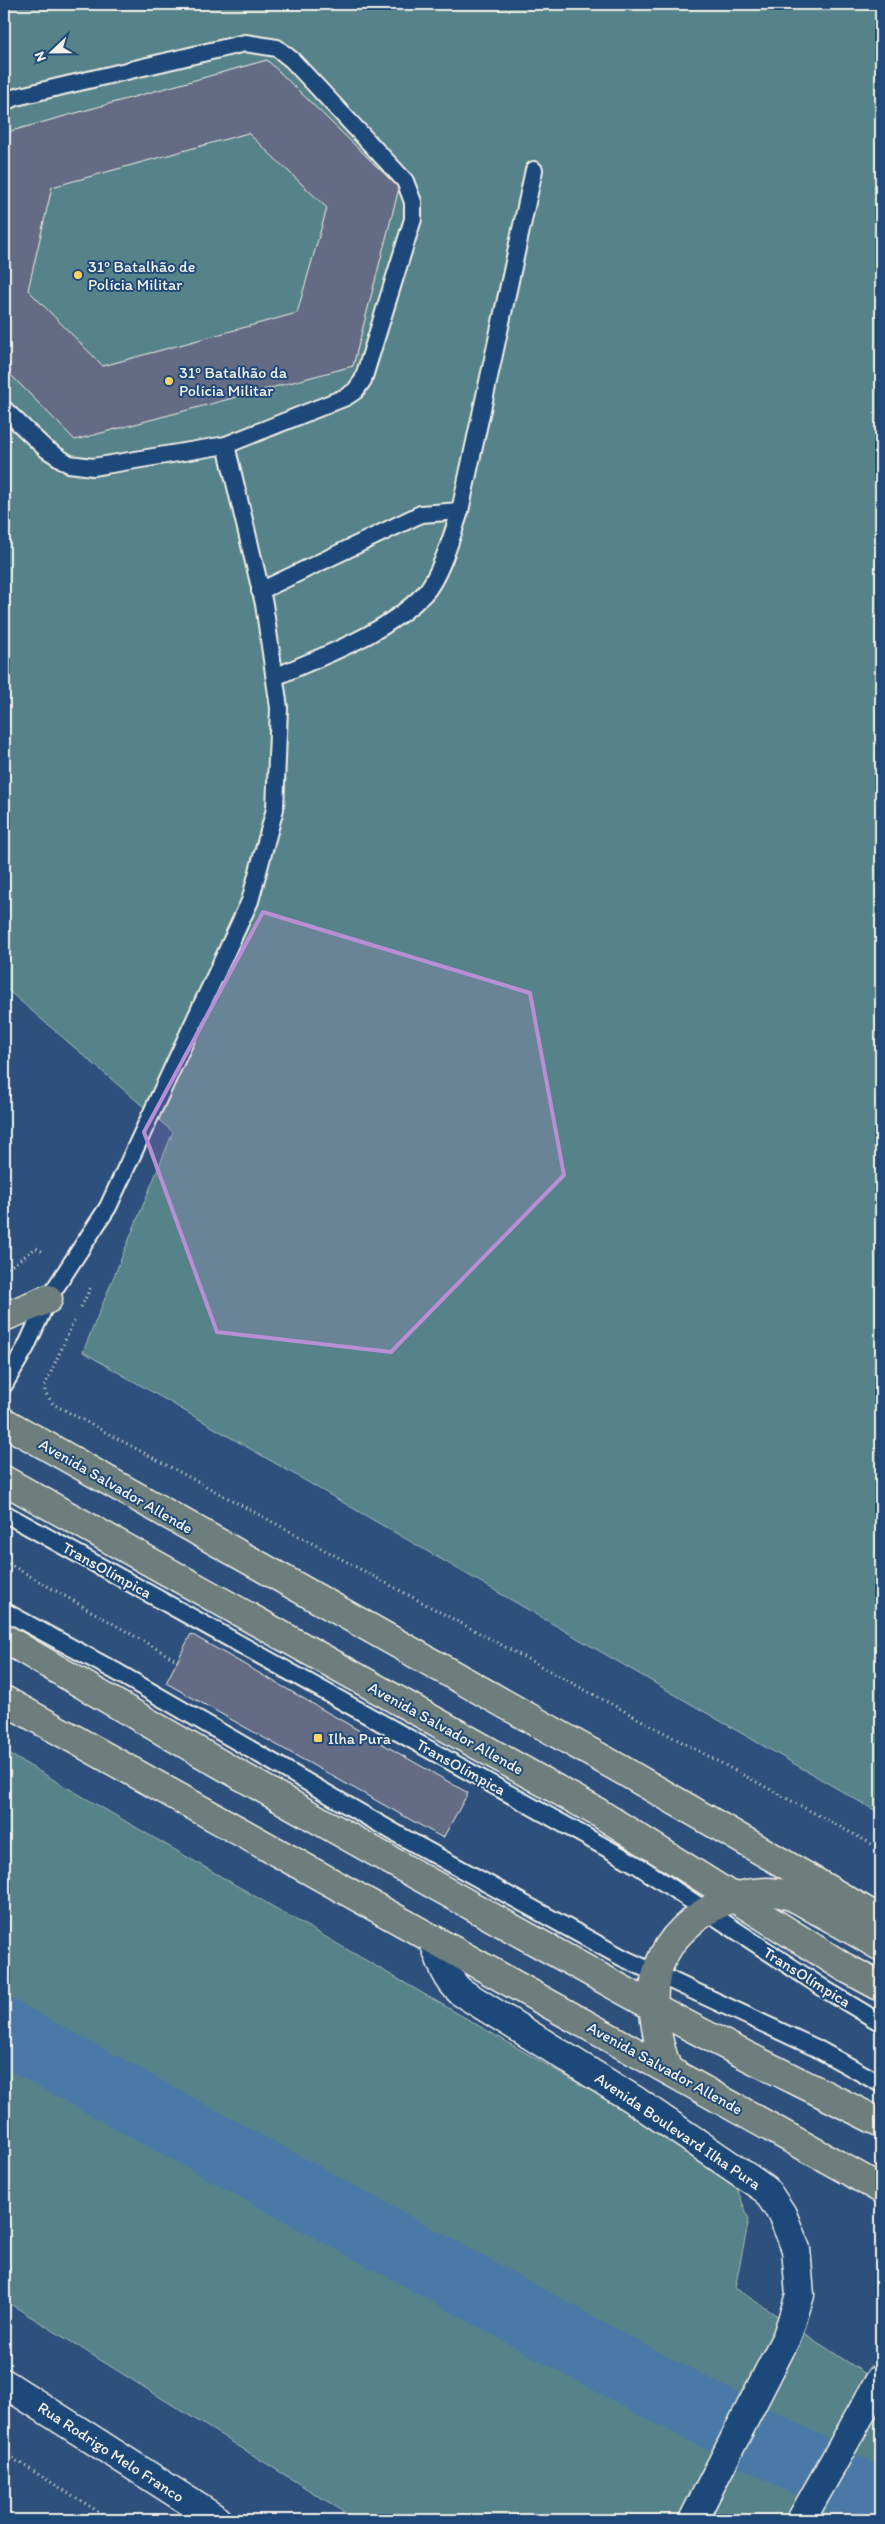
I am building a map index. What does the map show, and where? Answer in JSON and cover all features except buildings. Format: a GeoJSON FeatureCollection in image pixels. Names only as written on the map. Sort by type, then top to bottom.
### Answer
{"type":"FeatureCollection","features":[{"type":"Feature","properties":{"kind":"main road"},"geometry":{"type":"LineString","coordinates":[[4,1317],[48,1299]]}},
{"type":"Feature","properties":{"kind":"main road","name":"Avenida Salvador Allende"},"geometry":{"type":"LineString","coordinates":[[4,1422],[622,1770],[881,1920]]}},
{"type":"Feature","properties":{"kind":"main road","name":"Avenida Salvador Allende"},"geometry":{"type":"LineString","coordinates":[[4,1480],[599,1813],[732,1897],[881,1987]]}},
{"type":"Feature","properties":{"kind":"main road"},"geometry":{"type":"LineString","coordinates":[[4,1638],[140,1720],[396,1865],[652,2006],[881,2123]]}},
{"type":"Feature","properties":{"kind":"main road","name":"Avenida Salvador Allende"},"geometry":{"type":"LineString","coordinates":[[4,1700],[881,2189]]}},
{"type":"Feature","properties":{"kind":"main road"},"geometry":{"type":"LineString","coordinates":[[667,2068],[656,2038],[652,2006],[656,1973],[677,1934],[689,1922],[706,1911],[732,1897],[755,1893],[789,1895],[881,1947]]}},
{"type":"Feature","properties":{"kind":"street","name":"Avenida Boulevard Ilha Pura"},"geometry":{"type":"LineString","coordinates":[[433,1939],[447,1975],[452,1984],[461,1992],[636,2101],[766,2190],[782,2214],[796,2249],[800,2295],[793,2320],[788,2336],[693,2520]]}},
{"type":"Feature","properties":{"kind":"street"},"geometry":{"type":"LineString","coordinates":[[801,2520],[881,2378]]}},
{"type":"Feature","properties":{"kind":"street","name":"Rua Rodrigo Melo Franco"},"geometry":{"type":"LineString","coordinates":[[4,2383],[218,2520]]}},
{"type":"Feature","properties":{"kind":"lane"},"geometry":{"type":"LineString","coordinates":[[4,102],[16,97],[245,43],[277,48],[292,60],[406,181],[413,202],[413,219],[363,380],[355,391],[346,398],[226,445],[93,467],[69,464],[46,449],[4,410]]}},
{"type":"Feature","properties":{"kind":"lane"},"geometry":{"type":"LineString","coordinates":[[275,677],[384,627],[425,593],[447,552],[460,511],[534,170]]}},
{"type":"Feature","properties":{"kind":"lane"},"geometry":{"type":"LineString","coordinates":[[4,1385],[26,1347],[48,1299],[108,1208],[250,902],[275,809],[280,708],[260,591],[226,445]]}},
{"type":"Feature","properties":{"kind":"lane"},"geometry":{"type":"LineString","coordinates":[[260,591],[421,514],[460,511]]}},
{"type":"Feature","properties":{"kind":"lane"},"geometry":{"type":"LineString","coordinates":[[4,1329],[48,1299]]}},
{"type":"Feature","properties":{"kind":"lane","name":"TransOlímpica"},"geometry":{"type":"LineString","coordinates":[[4,1513],[637,1865],[818,1985],[881,2023]]}},
{"type":"Feature","properties":{"kind":"lane"},"geometry":{"type":"LineString","coordinates":[[4,1611],[115,1671],[398,1834],[623,1958],[816,2048],[881,2084]]}},
{"type":"Feature","properties":{"kind":"path"},"geometry":{"type":"LineString","coordinates":[[4,1271],[36,1248]]}},
{"type":"Feature","properties":{"kind":"path"},"geometry":{"type":"LineString","coordinates":[[80,1309],[93,1284]]}},
{"type":"Feature","properties":{"kind":"path"},"geometry":{"type":"LineString","coordinates":[[76,1317],[45,1385],[45,1392],[54,1404],[881,1849]]}},
{"type":"Feature","properties":{"kind":"path"},"geometry":{"type":"LineString","coordinates":[[4,1561],[178,1661]]}},
{"type":"Feature","properties":{"kind":"path"},"geometry":{"type":"LineString","coordinates":[[4,2453],[112,2520]]}},
{"type":"Feature","properties":{"kind":"highlighted area"},"geometry":{"type":"Polygon","coordinates":[[[263,912],[530,993],[564,1175],[391,1352],[217,1332],[144,1132],[263,912]]]}},
{"type":"Feature","properties":{"kind":"green space"},"geometry":{"type":"Polygon","coordinates":[[[4,4],[881,4],[881,1814],[83,1352],[173,1132],[4,987],[4,4]]]}},
{"type":"Feature","properties":{"kind":"green space"},"geometry":{"type":"Polygon","coordinates":[[[4,1751],[730,2171],[749,2219],[735,2288],[881,2384],[881,2520],[357,2520],[4,2300],[4,1751]]]}},
{"type":"Feature","properties":{"kind":"waterway"},"geometry":{"type":"LineString","coordinates":[[4,2031],[648,2383],[881,2503]]}},
{"type":"Feature","properties":{"kind":"place","name":"31º Batalhão de Polícia Militar"},"geometry":{"type":"Point","coordinates":[78,275]}},
{"type":"Feature","properties":{"kind":"place","name":"31º Batalhão da Polícia Militar"},"geometry":{"type":"Point","coordinates":[169,381]}},
{"type":"Feature","properties":{"kind":"place","name":"Ilha Pura"},"geometry":{"type":"Point","coordinates":[318,1738]}}]}
